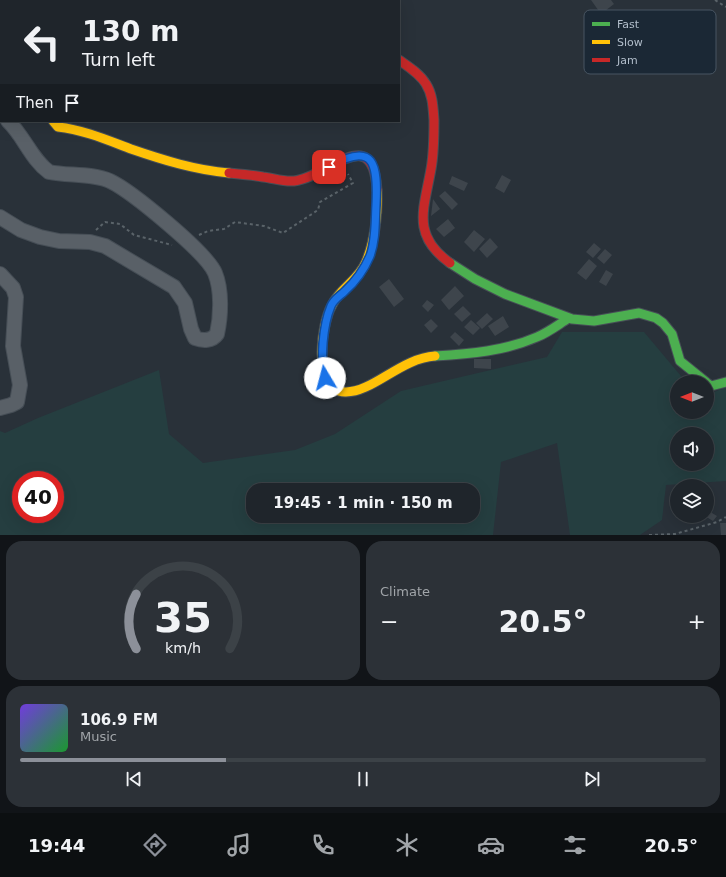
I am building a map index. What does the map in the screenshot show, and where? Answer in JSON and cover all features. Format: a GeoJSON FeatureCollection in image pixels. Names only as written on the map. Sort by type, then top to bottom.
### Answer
{"type":"FeatureCollection","features":[{"type":"Feature","properties":{"kind":"street"},"geometry":{"type":"LineString","coordinates":[[400,61],[424,81],[433,102],[431,169],[422,216],[423,228],[428,240],[436,250],[464,272],[520,301],[569,318],[583,321],[596,321],[616,316],[639,314],[656,317],[664,324],[675,339],[679,360],[697,375]]}},
{"type":"Feature","properties":{"kind":"street"},"geometry":{"type":"LineString","coordinates":[[0,217],[21,230],[40,237],[58,241],[90,242],[105,246],[174,287],[185,303],[195,338],[210,340],[214,338],[218,327],[219,291],[215,272],[199,252],[136,198],[108,180],[49,172],[42,166],[24,139],[9,122]]}},
{"type":"Feature","properties":{"kind":"street"},"geometry":{"type":"LineString","coordinates":[[54,122],[58,127],[77,129],[189,167],[209,171],[257,176],[282,181],[295,181],[320,173],[353,156],[367,157],[374,165],[377,182],[375,232],[370,255],[363,270],[344,292],[336,298],[331,307],[327,323],[322,367],[325,378],[332,388],[340,392],[355,391],[404,363],[420,358],[472,354],[515,344],[537,337],[569,318]]}},
{"type":"Feature","properties":{"kind":"street"},"geometry":{"type":"LineString","coordinates":[[0,274],[15,293],[16,302],[13,346],[20,385],[16,402],[0,408]]}},
{"type":"Feature","properties":{"kind":"street"},"geometry":{"type":"LineString","coordinates":[[714,385],[726,382]]}},
{"type":"Feature","properties":{"kind":"path"},"geometry":{"type":"LineString","coordinates":[[715,0],[726,7]]}},
{"type":"Feature","properties":{"kind":"path"},"geometry":{"type":"LineString","coordinates":[[199,252],[200,234],[224,229],[235,222],[264,226],[282,233],[318,210],[320,202],[353,183],[339,162]]}},
{"type":"Feature","properties":{"kind":"path"},"geometry":{"type":"LineString","coordinates":[[95,231],[105,222],[120,224],[134,235],[177,246]]}},
{"type":"Feature","properties":{"kind":"path"},"geometry":{"type":"LineString","coordinates":[[649,535],[675,534],[717,522],[726,517]]}},
{"type":"Feature","properties":{"kind":"green space"},"geometry":{"type":"Polygon","coordinates":[[[562,332],[644,332],[680,375],[670,375],[670,419],[714,419],[714,392],[726,387],[726,481],[714,482],[714,479],[670,479],[670,485],[666,485],[662,520],[640,535],[570,535],[557,443],[501,462],[493,535],[0,535],[0,431],[5,433],[38,418],[159,370],[169,434],[203,463],[295,450],[335,434],[401,391],[547,357],[562,332]]]}},
{"type":"Feature","properties":{"kind":"building"},"geometry":{"type":"Polygon","coordinates":[[[591,0],[611,0],[614,4],[606,10],[598,10],[591,0]]]}},
{"type":"Feature","properties":{"kind":"building"},"geometry":{"type":"Polygon","coordinates":[[[502,175],[511,180],[504,193],[495,188],[502,175]]]}},
{"type":"Feature","properties":{"kind":"building"},"geometry":{"type":"Polygon","coordinates":[[[452,176],[468,183],[464,191],[449,184],[452,176]]]}},
{"type":"Feature","properties":{"kind":"building"},"geometry":{"type":"Polygon","coordinates":[[[445,191],[458,204],[452,210],[439,196],[445,191]]]}},
{"type":"Feature","properties":{"kind":"building"},"geometry":{"type":"Polygon","coordinates":[[[433,199],[440,209],[431,216],[433,199]]]}},
{"type":"Feature","properties":{"kind":"building"},"geometry":{"type":"Polygon","coordinates":[[[448,219],[455,228],[444,237],[436,229],[448,219]]]}},
{"type":"Feature","properties":{"kind":"building"},"geometry":{"type":"Polygon","coordinates":[[[474,230],[485,239],[474,252],[464,242],[474,230]]]}},
{"type":"Feature","properties":{"kind":"building"},"geometry":{"type":"Polygon","coordinates":[[[490,238],[498,247],[487,258],[479,249],[490,238]]]}},
{"type":"Feature","properties":{"kind":"building"},"geometry":{"type":"Polygon","coordinates":[[[594,243],[601,249],[593,258],[586,252],[594,243]]]}},
{"type":"Feature","properties":{"kind":"building"},"geometry":{"type":"Polygon","coordinates":[[[605,249],[612,255],[604,264],[597,258],[605,249]]]}},
{"type":"Feature","properties":{"kind":"building"},"geometry":{"type":"Polygon","coordinates":[[[589,259],[597,266],[586,280],[577,273],[589,259]]]}},
{"type":"Feature","properties":{"kind":"building"},"geometry":{"type":"Polygon","coordinates":[[[606,270],[613,274],[606,286],[599,282],[606,270]]]}},
{"type":"Feature","properties":{"kind":"building"},"geometry":{"type":"Polygon","coordinates":[[[389,279],[404,299],[394,307],[379,287],[389,279]]]}},
{"type":"Feature","properties":{"kind":"building"},"geometry":{"type":"Polygon","coordinates":[[[455,286],[464,296],[449,310],[441,300],[455,286]]]}},
{"type":"Feature","properties":{"kind":"building"},"geometry":{"type":"Polygon","coordinates":[[[427,300],[434,305],[428,312],[422,306],[427,300]]]}},
{"type":"Feature","properties":{"kind":"building"},"geometry":{"type":"Polygon","coordinates":[[[463,306],[471,314],[462,322],[454,314],[463,306]]]}},
{"type":"Feature","properties":{"kind":"building"},"geometry":{"type":"Polygon","coordinates":[[[487,313],[493,319],[482,329],[476,323],[487,313]]]}},
{"type":"Feature","properties":{"kind":"building"},"geometry":{"type":"Polygon","coordinates":[[[503,316],[509,327],[495,336],[488,326],[503,316]]]}},
{"type":"Feature","properties":{"kind":"building"},"geometry":{"type":"Polygon","coordinates":[[[431,319],[438,326],[431,333],[424,325],[431,319]]]}},
{"type":"Feature","properties":{"kind":"building"},"geometry":{"type":"Polygon","coordinates":[[[471,320],[480,328],[473,335],[464,327],[471,320]]]}},
{"type":"Feature","properties":{"kind":"building"},"geometry":{"type":"Polygon","coordinates":[[[455,332],[464,340],[459,346],[450,337],[455,332]]]}},
{"type":"Feature","properties":{"kind":"building"},"geometry":{"type":"Polygon","coordinates":[[[474,359],[491,359],[491,369],[474,368],[474,359]]]}},
{"type":"Feature","properties":{"kind":"building"},"geometry":{"type":"Polygon","coordinates":[[[720,523],[726,523],[726,535],[721,535],[720,523]]]}},
{"type":"Feature","properties":{"kind":"traffic: fast"},"geometry":{"type":"LineString","coordinates":[[450,263],[475,279],[505,294],[572,319],[594,321],[639,313],[656,318],[663,323],[672,334],[680,361],[697,375]]}},
{"type":"Feature","properties":{"kind":"traffic: fast"},"geometry":{"type":"LineString","coordinates":[[435,356],[474,353],[512,346],[541,335],[569,318]]}},
{"type":"Feature","properties":{"kind":"traffic: fast"},"geometry":{"type":"LineString","coordinates":[[714,385],[726,382]]}},
{"type":"Feature","properties":{"kind":"traffic: slow"},"geometry":{"type":"LineString","coordinates":[[54,122],[58,127],[86,133],[167,161],[204,170],[229,173]]}},
{"type":"Feature","properties":{"kind":"traffic: slow"},"geometry":{"type":"LineString","coordinates":[[377,190],[377,208],[372,245],[363,268],[335,299],[328,314],[323,341],[323,369],[328,381],[335,389],[345,392],[355,391],[376,382],[410,363],[422,358],[435,356]]}},
{"type":"Feature","properties":{"kind":"traffic: jam"},"geometry":{"type":"LineString","coordinates":[[400,61],[421,77],[426,84],[431,97],[434,120],[433,151],[423,220],[425,232],[430,242],[438,253],[450,263]]}},
{"type":"Feature","properties":{"kind":"traffic: jam"},"geometry":{"type":"LineString","coordinates":[[229,173],[294,181],[307,177],[347,158],[358,156],[367,159],[374,170],[377,190]]}},
{"type":"Feature","properties":{"kind":"route"},"geometry":{"type":"LineString","coordinates":[[325,378],[322,367],[322,354],[331,307],[336,298],[344,292],[363,270],[370,255],[375,232],[377,182],[376,169],[367,157],[358,155],[349,156],[329,167]]}}]}
